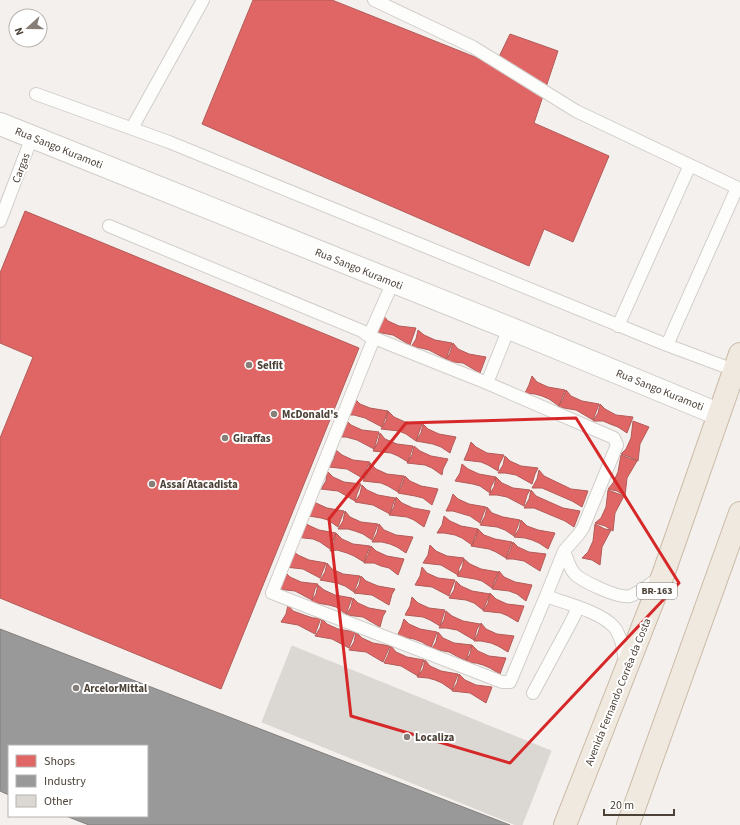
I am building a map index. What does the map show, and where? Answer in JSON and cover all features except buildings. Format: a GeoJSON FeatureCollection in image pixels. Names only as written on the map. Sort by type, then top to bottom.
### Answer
{"type":"FeatureCollection","features":[{"type":"Feature","properties":{"kind":"highway","name":"Avenida Fernando Corrêa da Costa"},"geometry":{"type":"LineString","coordinates":[[565,825],[663,575],[737,362]]}},
{"type":"Feature","properties":{"kind":"highway"},"geometry":{"type":"LineString","coordinates":[[628,825],[740,513]]}},
{"type":"Feature","properties":{"kind":"street","name":"Rua Sango Kuramoti"},"geometry":{"type":"LineString","coordinates":[[0,124],[509,328],[718,414]]}},
{"type":"Feature","properties":{"kind":"lane"},"geometry":{"type":"LineString","coordinates":[[132,128],[202,0]]}},
{"type":"Feature","properties":{"kind":"lane"},"geometry":{"type":"LineString","coordinates":[[374,0],[473,47],[576,111],[739,188],[667,345]]}},
{"type":"Feature","properties":{"kind":"lane"},"geometry":{"type":"LineString","coordinates":[[36,94],[132,128],[667,345],[737,362]]}},
{"type":"Feature","properties":{"kind":"lane","name":"Cargas"},"geometry":{"type":"LineString","coordinates":[[0,221],[32,137]]}},
{"type":"Feature","properties":{"kind":"lane"},"geometry":{"type":"LineString","coordinates":[[618,326],[690,165]]}},
{"type":"Feature","properties":{"kind":"lane"},"geometry":{"type":"LineString","coordinates":[[109,226],[362,331],[372,337],[487,383],[614,438],[617,446],[583,528],[564,551],[510,682],[505,683],[272,593],[372,337],[393,282]]}},
{"type":"Feature","properties":{"kind":"lane"},"geometry":{"type":"LineString","coordinates":[[487,383],[509,328]]}},
{"type":"Feature","properties":{"kind":"lane"},"geometry":{"type":"LineString","coordinates":[[564,551],[573,572],[579,578],[620,596],[631,596],[663,575]]}},
{"type":"Feature","properties":{"kind":"lane"},"geometry":{"type":"LineString","coordinates":[[546,596],[597,615],[613,627],[621,640],[626,671]]}},
{"type":"Feature","properties":{"kind":"lane"},"geometry":{"type":"LineString","coordinates":[[533,693],[578,608]]}},
{"type":"Feature","properties":{"kind":"highlighted area"},"geometry":{"type":"Polygon","coordinates":[[[576,418],[679,583],[510,763],[351,716],[329,519],[406,423],[576,418]]]}},
{"type":"Feature","properties":{"kind":"place","name":"Selfit"},"geometry":{"type":"Point","coordinates":[249,365]}},
{"type":"Feature","properties":{"kind":"place","name":"McDonald's"},"geometry":{"type":"Point","coordinates":[274,414]}},
{"type":"Feature","properties":{"kind":"place","name":"Giraffas"},"geometry":{"type":"Point","coordinates":[225,438]}},
{"type":"Feature","properties":{"kind":"place","name":"Assaí Atacadista"},"geometry":{"type":"Point","coordinates":[152,484]}},
{"type":"Feature","properties":{"kind":"place","name":"ArcelorMittal"},"geometry":{"type":"Point","coordinates":[76,688]}},
{"type":"Feature","properties":{"kind":"place","name":"Localiza"},"geometry":{"type":"Point","coordinates":[407,737]}}]}
